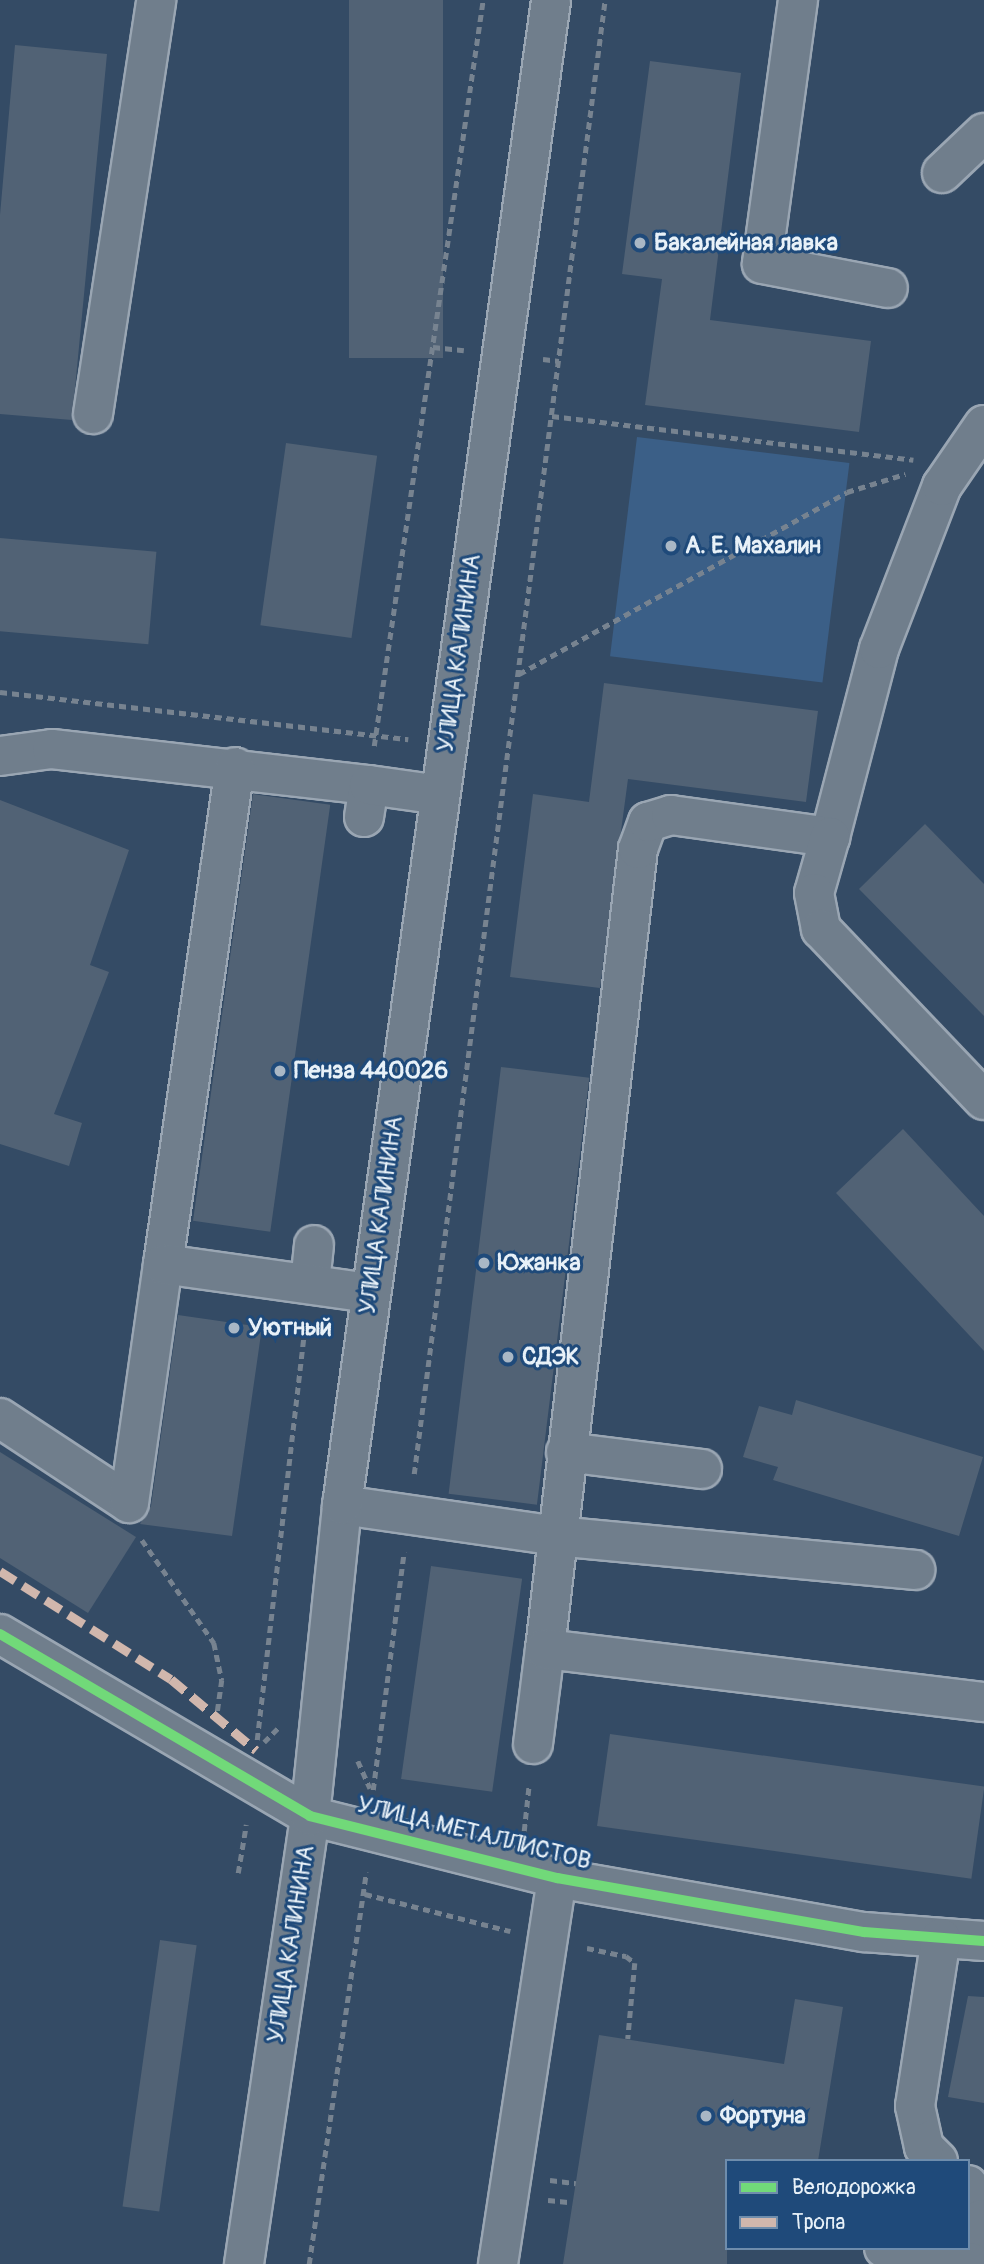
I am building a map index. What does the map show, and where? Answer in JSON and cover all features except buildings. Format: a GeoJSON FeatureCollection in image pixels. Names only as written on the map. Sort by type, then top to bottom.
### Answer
{"type":"FeatureCollection","features":[{"type":"Feature","properties":{"kind":"main road"},"geometry":{"type":"LineString","coordinates":[[93,414],[156,0]]}},
{"type":"Feature","properties":{"kind":"main road","name":"УЛИЦА КАЛИНИНА"},"geometry":{"type":"LineString","coordinates":[[243,2264],[310,1816],[342,1505],[370,1293],[551,0]]}},
{"type":"Feature","properties":{"kind":"main road"},"geometry":{"type":"LineString","coordinates":[[798,0],[762,264],[888,288]]}},
{"type":"Feature","properties":{"kind":"main road"},"geometry":{"type":"LineString","coordinates":[[942,173],[984,133]]}},
{"type":"Feature","properties":{"kind":"main road"},"geometry":{"type":"LineString","coordinates":[[984,425],[952,465],[879,649],[814,893],[821,929],[984,1100]]}},
{"type":"Feature","properties":{"kind":"main road"},"geometry":{"type":"LineString","coordinates":[[0,756],[52,749],[235,767],[367,801],[440,795]]}},
{"type":"Feature","properties":{"kind":"main road"},"geometry":{"type":"LineString","coordinates":[[0,1418],[129,1503],[235,767]]}},
{"type":"Feature","properties":{"kind":"main road"},"geometry":{"type":"LineString","coordinates":[[533,1744],[641,832],[648,822],[671,815],[830,837]]}},
{"type":"Feature","properties":{"kind":"main road"},"geometry":{"type":"LineString","coordinates":[[310,1283],[314,1245]]}},
{"type":"Feature","properties":{"kind":"main road"},"geometry":{"type":"LineString","coordinates":[[163,1264],[370,1293]]}},
{"type":"Feature","properties":{"kind":"main road"},"geometry":{"type":"LineString","coordinates":[[566,1452],[702,1469]]}},
{"type":"Feature","properties":{"kind":"main road"},"geometry":{"type":"LineString","coordinates":[[342,1505],[556,1535],[915,1570]]}},
{"type":"Feature","properties":{"kind":"main road","name":"УЛИЦА МЕТАЛЛИСТОВ"},"geometry":{"type":"LineString","coordinates":[[0,1634],[253,1785],[310,1816],[557,1878],[864,1932],[984,1941]]}},
{"type":"Feature","properties":{"kind":"main road"},"geometry":{"type":"LineString","coordinates":[[545,1649],[984,1702]]}},
{"type":"Feature","properties":{"kind":"main road"},"geometry":{"type":"LineString","coordinates":[[498,2264],[557,1878]]}},
{"type":"Feature","properties":{"kind":"main road"},"geometry":{"type":"LineString","coordinates":[[936,2159],[924,2147],[915,2106],[941,1938]]}},
{"type":"Feature","properties":{"kind":"main road"},"geometry":{"type":"LineString","coordinates":[[895,2250],[973,2264],[973,2207]]}},
{"type":"Feature","properties":{"kind":"path"},"geometry":{"type":"LineString","coordinates":[[367,801],[483,0]]}},
{"type":"Feature","properties":{"kind":"path"},"geometry":{"type":"LineString","coordinates":[[309,2264],[365,1894],[369,1829],[606,0]]}},
{"type":"Feature","properties":{"kind":"path"},"geometry":{"type":"LineString","coordinates":[[552,416],[952,465]]}},
{"type":"Feature","properties":{"kind":"path"},"geometry":{"type":"LineString","coordinates":[[518,675],[847,492],[952,465]]}},
{"type":"Feature","properties":{"kind":"path"},"geometry":{"type":"LineString","coordinates":[[0,692],[447,744]]}},
{"type":"Feature","properties":{"kind":"path"},"geometry":{"type":"LineString","coordinates":[[238,1873],[253,1785],[310,1283]]}},
{"type":"Feature","properties":{"kind":"path"},"geometry":{"type":"LineString","coordinates":[[129,1503],[143,1542],[214,1643],[222,1680],[217,1718]]}},
{"type":"Feature","properties":{"kind":"path"},"geometry":{"type":"LineString","coordinates":[[520,1868],[533,1744]]}},
{"type":"Feature","properties":{"kind":"path"},"geometry":{"type":"LineString","coordinates":[[581,1947],[626,1956],[635,1963],[628,2039]]}},
{"type":"Feature","properties":{"kind":"path"},"geometry":{"type":"LineString","coordinates":[[535,2178],[576,2183]]}},
{"type":"Feature","properties":{"kind":"shaded area"},"geometry":{"type":"Polygon","coordinates":[[[637,437],[849,463],[822,682],[610,656],[637,437]]]}},
{"type":"Feature","properties":{"kind":"marked path"},"geometry":{"type":"LineString","coordinates":[[0,1571],[171,1679],[256,1750]]}},
{"type":"Feature","properties":{"kind":"cycle path"},"geometry":{"type":"LineString","coordinates":[[0,1634],[310,1816],[557,1878],[864,1932],[984,1941]]}},
{"type":"Feature","properties":{"kind":"place","name":"Бакалейная лавка"},"geometry":{"type":"Point","coordinates":[640,243]}},
{"type":"Feature","properties":{"kind":"place","name":"А. Е. Махалин"},"geometry":{"type":"Point","coordinates":[671,546]}},
{"type":"Feature","properties":{"kind":"place","name":"Пенза 440026"},"geometry":{"type":"Point","coordinates":[280,1071]}},
{"type":"Feature","properties":{"kind":"place","name":"Южанка"},"geometry":{"type":"Point","coordinates":[484,1263]}},
{"type":"Feature","properties":{"kind":"place","name":"Уютный"},"geometry":{"type":"Point","coordinates":[234,1328]}},
{"type":"Feature","properties":{"kind":"place","name":"СДЭК"},"geometry":{"type":"Point","coordinates":[508,1357]}},
{"type":"Feature","properties":{"kind":"place","name":"Фортуна"},"geometry":{"type":"Point","coordinates":[706,2116]}}]}
